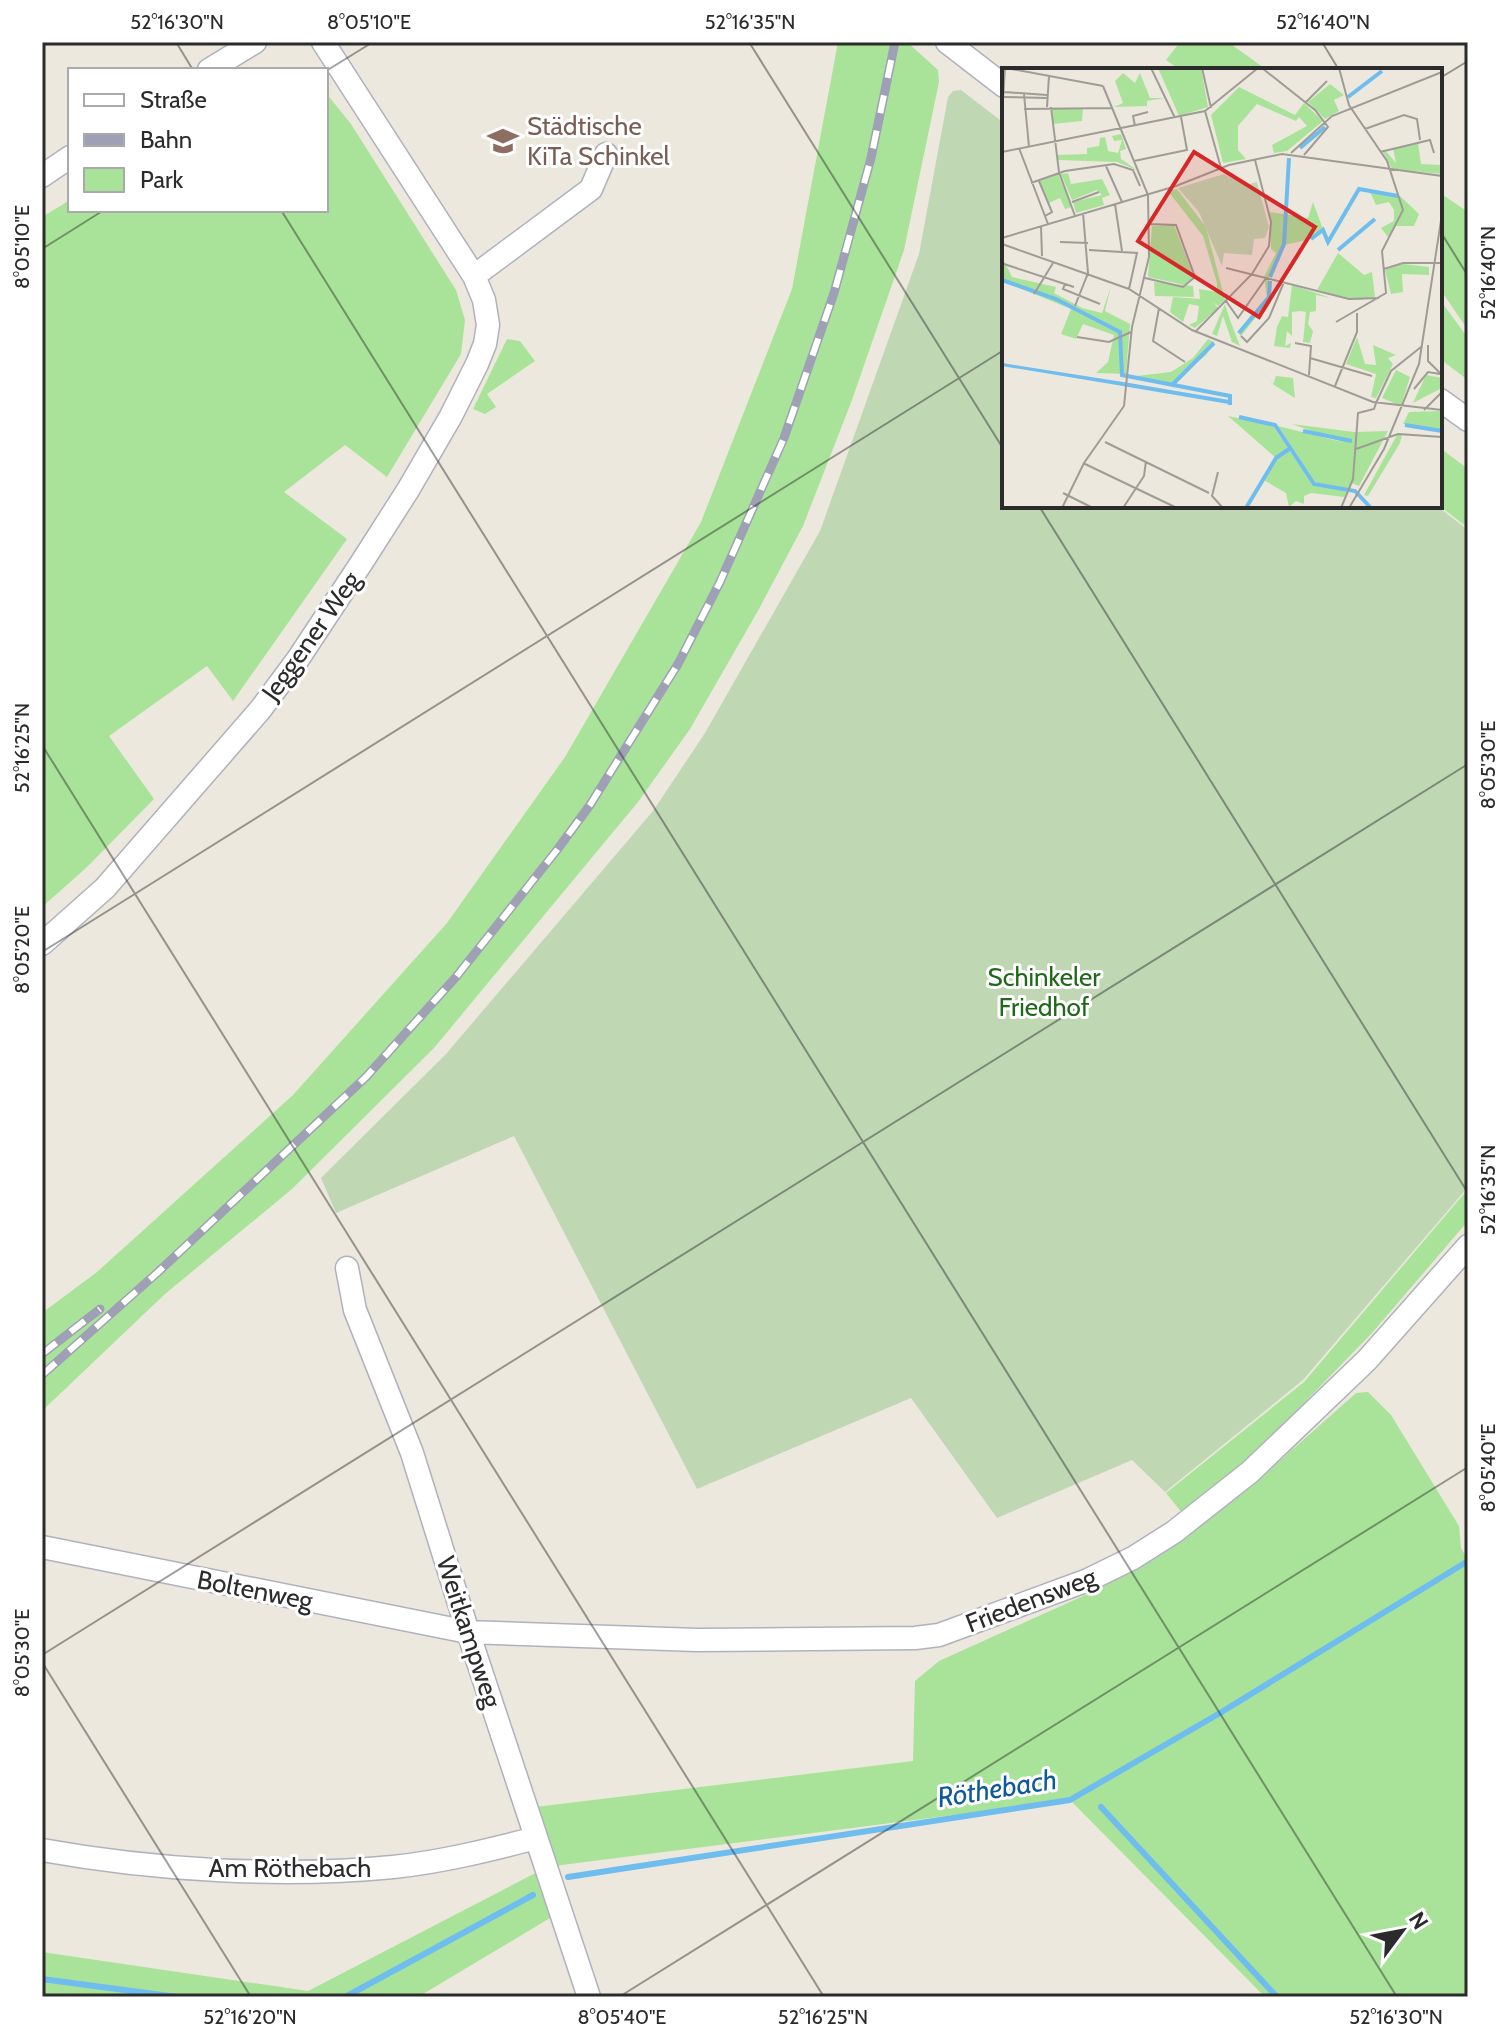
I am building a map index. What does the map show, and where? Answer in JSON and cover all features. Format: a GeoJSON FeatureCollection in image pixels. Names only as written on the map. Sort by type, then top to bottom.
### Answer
{"type":"FeatureCollection","features":[{"type":"Feature","properties":{"kind":"street"},"geometry":{"type":"LineString","coordinates":[[212,68],[255,42]]}},
{"type":"Feature","properties":{"kind":"street","name":"Jeggener Weg"},"geometry":{"type":"LineString","coordinates":[[42,944],[105,888],[260,710],[298,659],[408,490],[451,416],[485,344],[488,325],[484,300],[474,276],[323,42]]}},
{"type":"Feature","properties":{"kind":"street"},"geometry":{"type":"LineString","coordinates":[[947,42],[1002,84]]}},
{"type":"Feature","properties":{"kind":"street"},"geometry":{"type":"LineString","coordinates":[[474,276],[591,189],[606,154]]}},
{"type":"Feature","properties":{"kind":"street"},"geometry":{"type":"LineString","coordinates":[[42,176],[68,158]]}},
{"type":"Feature","properties":{"kind":"street"},"geometry":{"type":"LineString","coordinates":[[1442,401],[1468,420]]}},
{"type":"Feature","properties":{"kind":"street","name":"Friedensweg"},"geometry":{"type":"LineString","coordinates":[[468,1632],[697,1640],[915,1638],[939,1635],[1088,1580],[1133,1558],[1174,1532],[1250,1472],[1367,1360],[1468,1246]]}},
{"type":"Feature","properties":{"kind":"street","name":"Weitkampweg"},"geometry":{"type":"LineString","coordinates":[[347,1268],[355,1310],[412,1453],[589,1997]]}},
{"type":"Feature","properties":{"kind":"street","name":"Boltenweg"},"geometry":{"type":"LineString","coordinates":[[42,1547],[468,1632]]}},
{"type":"Feature","properties":{"kind":"street","name":"Am Röthebach"},"geometry":{"type":"LineString","coordinates":[[42,1850],[176,1867],[303,1873],[395,1867],[470,1855],[536,1838]]}},
{"type":"Feature","properties":{"kind":"green space"},"geometry":{"type":"Polygon","coordinates":[[[838,42],[907,42],[938,70],[939,82],[904,250],[852,400],[803,526],[690,729],[638,802],[434,1048],[292,1189],[165,1294],[42,1411],[42,1313],[97,1272],[293,1095],[447,923],[565,757],[701,522],[792,289],[838,42]]]}},
{"type":"Feature","properties":{"kind":"green space"},"geometry":{"type":"Polygon","coordinates":[[[1180,42],[1228,42],[1264,68],[1177,68],[1166,60],[1180,42]]]}},
{"type":"Feature","properties":{"kind":"green space","name":"Schinkeler Friedhof"},"geometry":{"type":"Polygon","coordinates":[[[961,90],[1002,121],[1002,508],[1440,508],[1468,530],[1468,1187],[1303,1380],[1165,1492],[1132,1460],[997,1518],[911,1398],[697,1489],[514,1136],[336,1213],[321,1178],[446,1054],[653,811],[705,733],[820,531],[919,254],[948,97],[953,91],[961,90]]]}},
{"type":"Feature","properties":{"kind":"green space"},"geometry":{"type":"Polygon","coordinates":[[[328,95],[351,124],[456,290],[465,320],[461,354],[387,477],[345,445],[284,492],[347,539],[233,701],[207,666],[109,736],[154,799],[86,868],[42,907],[42,217],[68,201],[68,212],[328,212],[328,95]]]}},
{"type":"Feature","properties":{"kind":"green space"},"geometry":{"type":"Polygon","coordinates":[[[1442,194],[1468,212],[1468,330],[1442,292],[1442,194]]]}},
{"type":"Feature","properties":{"kind":"green space"},"geometry":{"type":"Polygon","coordinates":[[[1442,303],[1468,338],[1468,380],[1442,360],[1442,303]]]}},
{"type":"Feature","properties":{"kind":"green space"},"geometry":{"type":"Polygon","coordinates":[[[507,339],[520,341],[535,361],[487,394],[496,407],[485,414],[473,409],[507,339]]]}},
{"type":"Feature","properties":{"kind":"green space"},"geometry":{"type":"Polygon","coordinates":[[[1442,450],[1468,469],[1468,528],[1442,508],[1442,450]]]}},
{"type":"Feature","properties":{"kind":"green space"},"geometry":{"type":"Polygon","coordinates":[[[1468,1189],[1468,1221],[1372,1333],[1237,1472],[1183,1514],[1166,1493],[1304,1382],[1468,1189]]]}},
{"type":"Feature","properties":{"kind":"green space"},"geometry":{"type":"Polygon","coordinates":[[[1368,1392],[1391,1415],[1459,1526],[1461,1548],[1468,1560],[1468,1997],[1265,1997],[1070,1800],[546,1867],[560,1912],[418,1997],[42,1997],[42,1952],[308,1991],[545,1868],[527,1808],[913,1761],[915,1681],[939,1661],[1092,1592],[1180,1540],[1257,1481],[1356,1393],[1368,1392]]]}},
{"type":"Feature","properties":{"kind":"waterway","name":"Röthebach"},"geometry":{"type":"LineString","coordinates":[[568,1877],[1070,1800],[1220,1713],[1468,1561]]}},
{"type":"Feature","properties":{"kind":"waterway"},"geometry":{"type":"LineString","coordinates":[[1101,1807],[1277,1997]]}},
{"type":"Feature","properties":{"kind":"waterway","name":"Röthebach"},"geometry":{"type":"LineString","coordinates":[[345,1997],[533,1895]]}},
{"type":"Feature","properties":{"kind":"waterway","name":"Röthebach"},"geometry":{"type":"LineString","coordinates":[[42,1979],[177,1997]]}},
{"type":"Feature","properties":{"kind":"railway"},"geometry":{"type":"LineString","coordinates":[[42,1375],[157,1273],[366,1077],[456,977],[590,805],[678,664],[720,582],[784,438],[834,293],[871,158],[895,42]]}},
{"type":"Feature","properties":{"kind":"railway"},"geometry":{"type":"LineString","coordinates":[[42,1354],[100,1309]]}},
{"type":"Feature","properties":{"kind":"place","name":"Städtische KiTa Schinkel"},"geometry":{"type":"Point","coordinates":[503,141]}}]}
